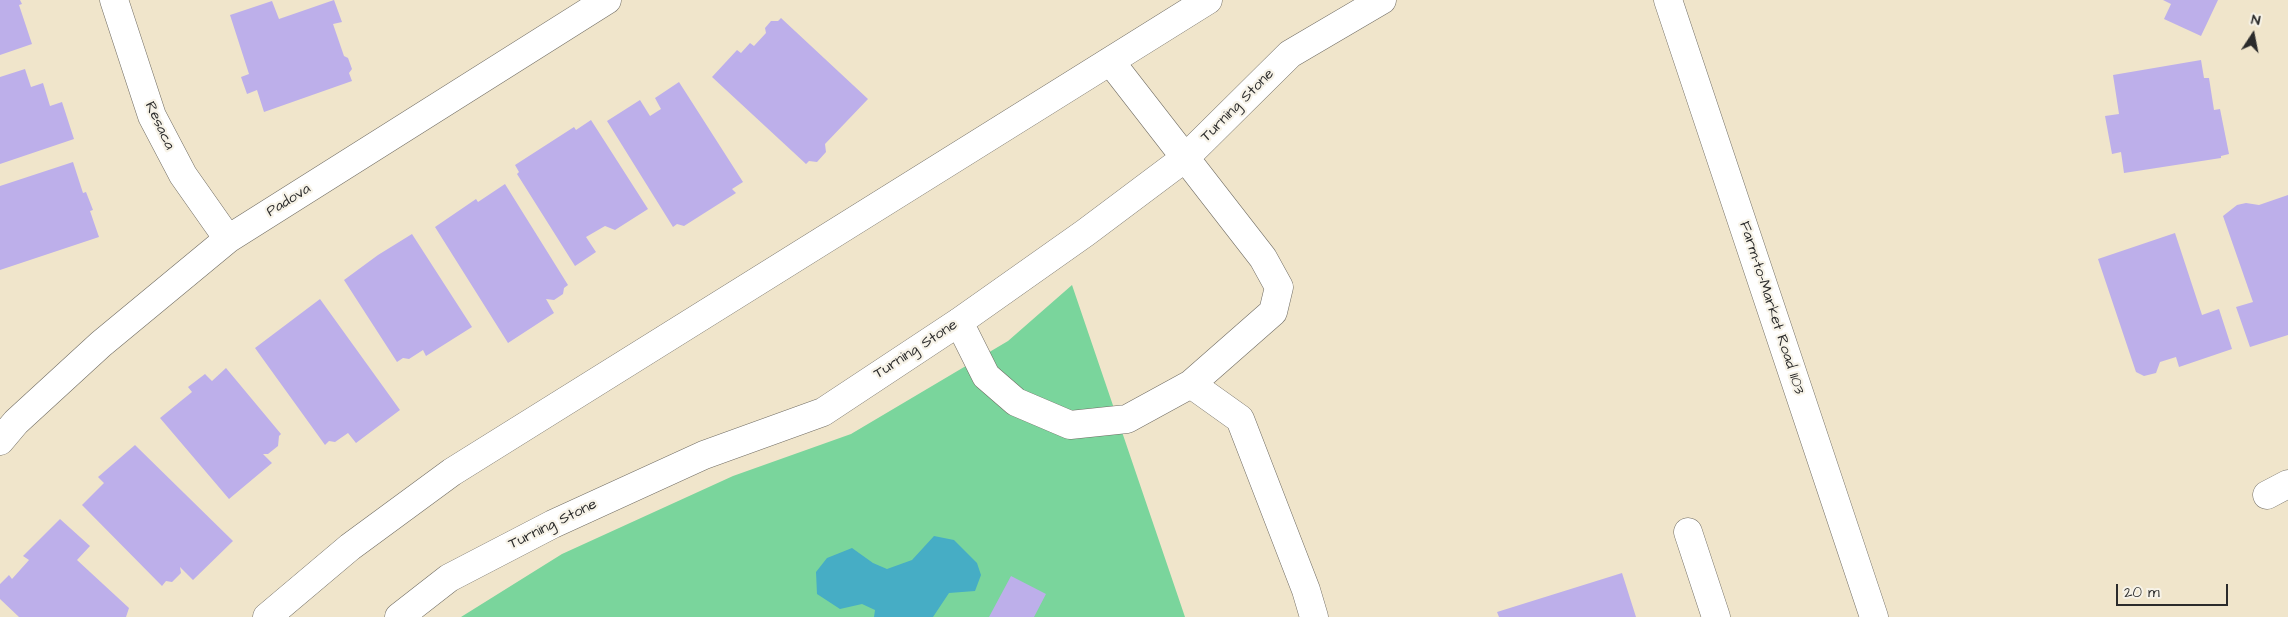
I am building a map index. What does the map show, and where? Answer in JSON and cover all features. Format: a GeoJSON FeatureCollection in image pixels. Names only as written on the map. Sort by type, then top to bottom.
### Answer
{"type":"FeatureCollection","features":[{"type":"Feature","properties":{"kind":"street","name":"Resaca"},"geometry":{"type":"LineString","coordinates":[[114,0],[152,116],[183,175],[228,240]]}},
{"type":"Feature","properties":{"kind":"street","name":"Padova"},"geometry":{"type":"LineString","coordinates":[[0,441],[16,422],[101,344],[228,240],[607,0]]}},
{"type":"Feature","properties":{"kind":"street"},"geometry":{"type":"LineString","coordinates":[[267,617],[350,548],[452,472],[1208,0]]}},
{"type":"Feature","properties":{"kind":"street","name":"Turning Stone"},"geometry":{"type":"LineString","coordinates":[[399,617],[449,578],[553,524],[704,455],[823,412],[959,322],[1085,233],[1185,158],[1290,54],[1382,0]]}},
{"type":"Feature","properties":{"kind":"street","name":"Farm-to-Market Road 1103"},"geometry":{"type":"LineString","coordinates":[[1668,0],[1874,617]]}},
{"type":"Feature","properties":{"kind":"street"},"geometry":{"type":"LineString","coordinates":[[959,322],[986,376],[1016,402],[1070,425],[1127,419],[1190,384],[1273,312],[1279,287],[1263,258],[1110,61]]}},
{"type":"Feature","properties":{"kind":"street"},"geometry":{"type":"LineString","coordinates":[[1190,384],[1240,419],[1306,590],[1314,617]]}},
{"type":"Feature","properties":{"kind":"street"},"geometry":{"type":"LineString","coordinates":[[1688,532],[1716,617]]}},
{"type":"Feature","properties":{"kind":"green space"},"geometry":{"type":"Polygon","coordinates":[[[1072,285],[1185,617],[461,617],[562,554],[733,476],[851,434],[1008,341],[1072,285]]]}},
{"type":"Feature","properties":{"kind":"water"},"geometry":{"type":"Polygon","coordinates":[[[934,536],[954,540],[977,563],[981,575],[975,591],[949,593],[933,617],[874,617],[875,610],[862,604],[840,609],[817,594],[816,572],[827,558],[852,548],[873,563],[887,569],[912,560],[934,536]]]}},
{"type":"Feature","properties":{"kind":"building"},"geometry":{"type":"Polygon","coordinates":[[[0,0],[20,0],[22,4],[19,5],[32,44],[0,55],[0,0]]]}},
{"type":"Feature","properties":{"kind":"building"},"geometry":{"type":"Polygon","coordinates":[[[334,0],[342,22],[333,24],[344,56],[348,58],[352,69],[349,73],[352,81],[264,112],[257,90],[247,94],[241,77],[249,74],[230,15],[272,1],[279,19],[334,0]]]}},
{"type":"Feature","properties":{"kind":"building"},"geometry":{"type":"Polygon","coordinates":[[[2163,0],[2218,0],[2201,36],[2164,19],[2171,4],[2163,0]]]}},
{"type":"Feature","properties":{"kind":"building"},"geometry":{"type":"Polygon","coordinates":[[[781,18],[868,99],[825,144],[826,152],[817,162],[809,161],[806,164],[712,77],[737,50],[741,53],[750,43],[754,46],[766,33],[765,28],[771,21],[778,21],[781,18]]]}},
{"type":"Feature","properties":{"kind":"building"},"geometry":{"type":"Polygon","coordinates":[[[2201,60],[2204,78],[2209,78],[2214,110],[2220,109],[2229,154],[2221,156],[2221,158],[2124,173],[2121,152],[2112,154],[2105,116],[2119,114],[2113,75],[2201,60]]]}},
{"type":"Feature","properties":{"kind":"building"},"geometry":{"type":"Polygon","coordinates":[[[25,69],[31,87],[43,83],[50,106],[62,102],[74,139],[0,164],[0,77],[25,69]]]}},
{"type":"Feature","properties":{"kind":"building"},"geometry":{"type":"Polygon","coordinates":[[[679,82],[743,182],[732,189],[736,193],[684,226],[677,224],[673,227],[607,121],[640,100],[650,116],[661,109],[655,98],[679,82]]]}},
{"type":"Feature","properties":{"kind":"building"},"geometry":{"type":"Polygon","coordinates":[[[591,120],[648,209],[615,230],[605,226],[586,237],[596,252],[575,266],[517,174],[519,172],[515,165],[574,127],[576,130],[591,120]]]}},
{"type":"Feature","properties":{"kind":"building"},"geometry":{"type":"Polygon","coordinates":[[[73,162],[83,193],[86,192],[93,210],[90,211],[99,237],[0,270],[0,186],[73,162]]]}},
{"type":"Feature","properties":{"kind":"building"},"geometry":{"type":"Polygon","coordinates":[[[505,184],[568,285],[564,288],[563,294],[554,300],[546,299],[554,313],[508,343],[435,227],[476,199],[478,202],[505,184]]]}},
{"type":"Feature","properties":{"kind":"building"},"geometry":{"type":"Polygon","coordinates":[[[2288,195],[2288,335],[2250,347],[2236,307],[2253,302],[2223,216],[2237,205],[2246,203],[2259,205],[2288,195]]]}},
{"type":"Feature","properties":{"kind":"building"},"geometry":{"type":"Polygon","coordinates":[[[2175,233],[2202,315],[2219,309],[2232,349],[2179,367],[2176,357],[2160,362],[2156,373],[2144,376],[2136,372],[2098,259],[2175,233]]]}},
{"type":"Feature","properties":{"kind":"building"},"geometry":{"type":"Polygon","coordinates":[[[412,234],[472,327],[426,356],[423,350],[409,359],[403,358],[397,362],[344,280],[378,255],[412,234]]]}},
{"type":"Feature","properties":{"kind":"building"},"geometry":{"type":"Polygon","coordinates":[[[320,299],[400,410],[356,443],[348,433],[335,442],[329,441],[325,445],[255,348],[320,299]]]}},
{"type":"Feature","properties":{"kind":"building"},"geometry":{"type":"Polygon","coordinates":[[[226,368],[281,434],[278,446],[268,454],[263,454],[272,463],[229,499],[160,418],[192,392],[188,387],[205,374],[212,381],[226,368]]]}},
{"type":"Feature","properties":{"kind":"building"},"geometry":{"type":"Polygon","coordinates":[[[135,445],[233,541],[193,580],[180,567],[181,573],[172,582],[166,581],[162,586],[82,505],[104,483],[98,477],[135,445]]]}},
{"type":"Feature","properties":{"kind":"building"},"geometry":{"type":"Polygon","coordinates":[[[60,519],[90,546],[77,560],[129,608],[126,617],[19,617],[0,599],[0,584],[9,575],[12,579],[29,560],[23,556],[60,519]]]}},
{"type":"Feature","properties":{"kind":"building"},"geometry":{"type":"Polygon","coordinates":[[[1622,573],[1636,617],[1499,617],[1497,612],[1622,573]]]}},
{"type":"Feature","properties":{"kind":"building"},"geometry":{"type":"Polygon","coordinates":[[[1011,576],[1046,594],[1034,617],[989,617],[1011,576]]]}}]}
